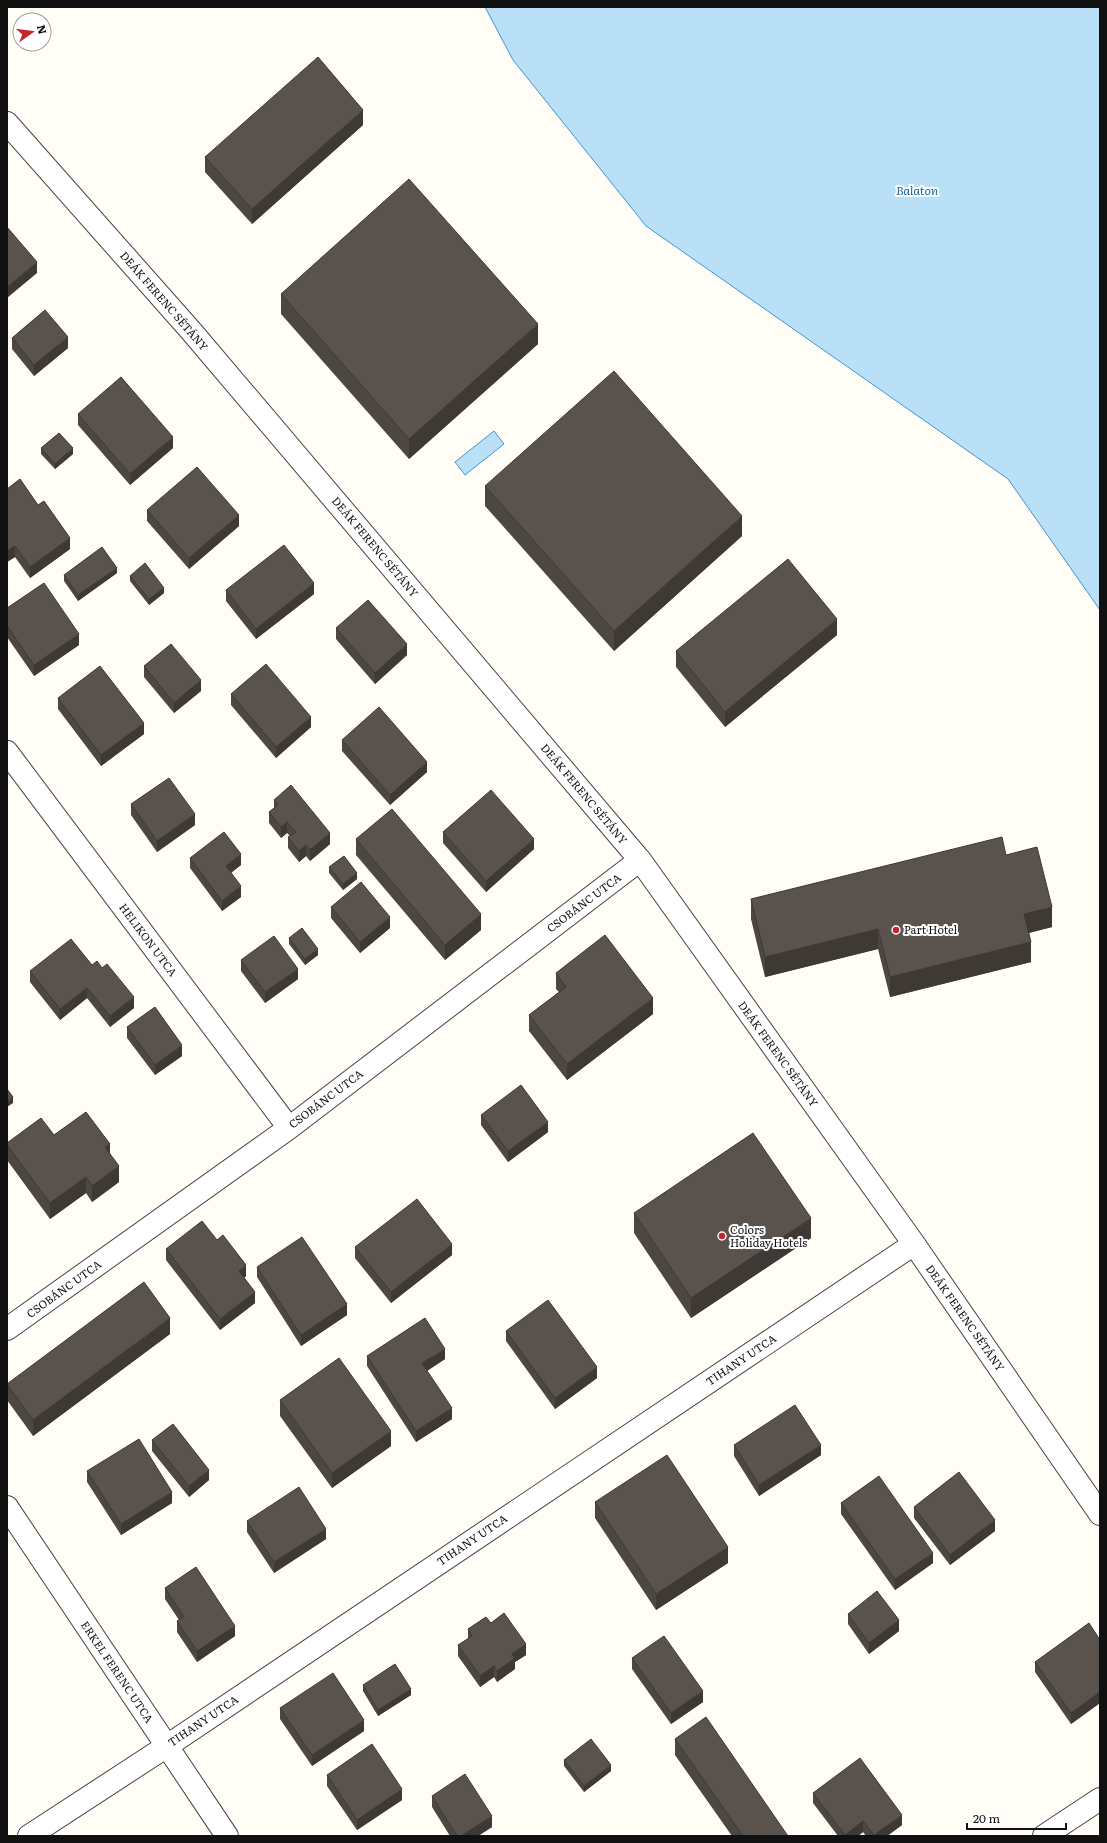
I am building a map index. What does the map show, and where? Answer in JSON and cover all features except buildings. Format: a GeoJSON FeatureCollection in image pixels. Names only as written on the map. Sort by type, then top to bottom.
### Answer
{"type":"FeatureCollection","features":[{"type":"Feature","properties":{"kind":"street","name":"DEÁK FERENC SÉTÁNY"},"geometry":{"type":"LineString","coordinates":[[7,123],[192,332],[640,860],[914,1244],[1100,1514]]}},
{"type":"Feature","properties":{"kind":"street","name":"HELIKON UTCA"},"geometry":{"type":"LineString","coordinates":[[7,752],[289,1128]]}},
{"type":"Feature","properties":{"kind":"street","name":"CSOBÁNC UTCA"},"geometry":{"type":"LineString","coordinates":[[7,1330],[289,1128],[640,860]]}},
{"type":"Feature","properties":{"kind":"street","name":"TIHANY UTCA"},"geometry":{"type":"LineString","coordinates":[[30,1836],[167,1746],[914,1244]]}},
{"type":"Feature","properties":{"kind":"street","name":"ERKEL FERENC UTCA"},"geometry":{"type":"LineString","coordinates":[[7,1507],[227,1836]]}},
{"type":"Feature","properties":{"kind":"street"},"geometry":{"type":"LineString","coordinates":[[1044,1836],[1100,1799]]}},
{"type":"Feature","properties":{"kind":"water","name":"Balaton"},"geometry":{"type":"Polygon","coordinates":[[[485,7],[1100,7],[1100,610],[1008,479],[646,226],[513,60],[485,7]]]}},
{"type":"Feature","properties":{"kind":"water"},"geometry":{"type":"Polygon","coordinates":[[[494,431],[504,444],[465,475],[455,462],[494,431]]]}},
{"type":"Feature","properties":{"kind":"place","name":"Part Hotel"},"geometry":{"type":"Point","coordinates":[896,930]}},
{"type":"Feature","properties":{"kind":"place","name":"Colors Holiday Hotels"},"geometry":{"type":"Point","coordinates":[722,1236]}}]}
